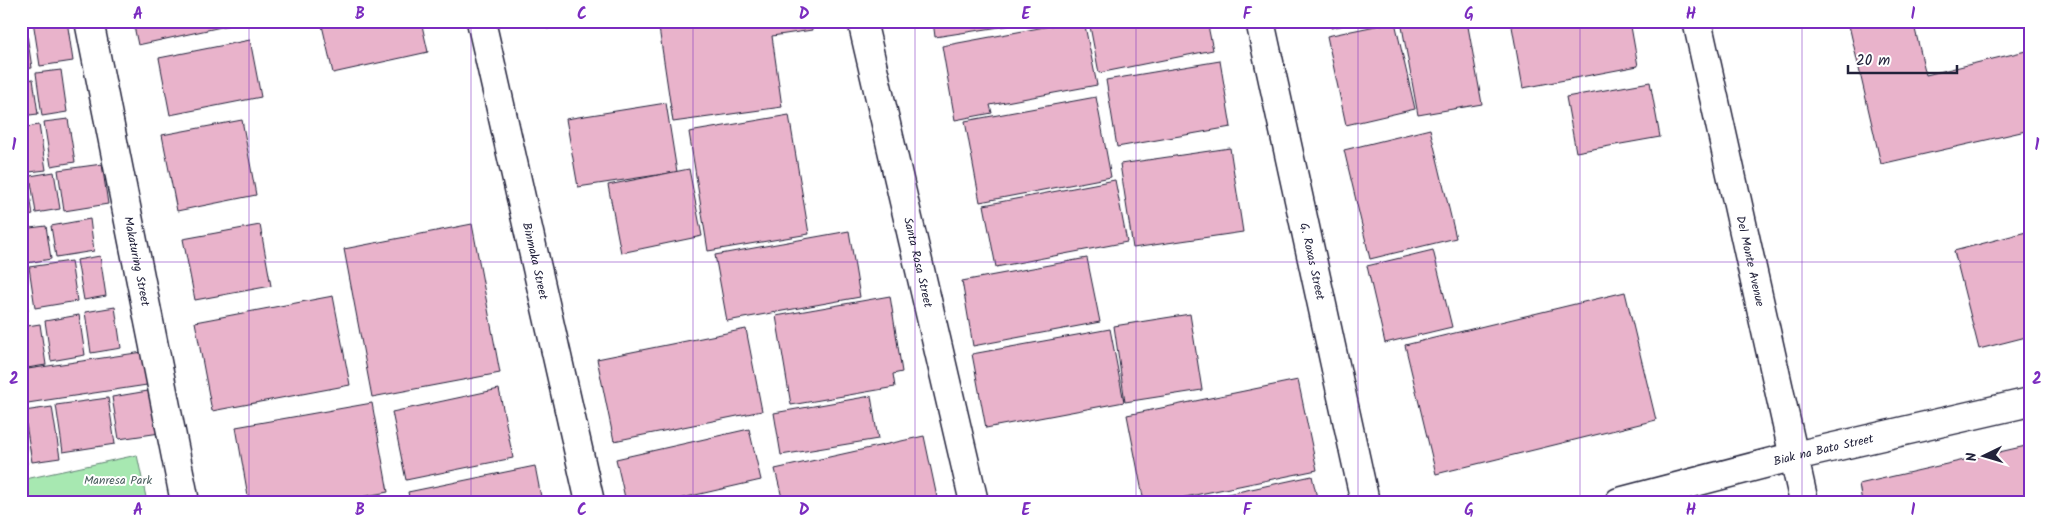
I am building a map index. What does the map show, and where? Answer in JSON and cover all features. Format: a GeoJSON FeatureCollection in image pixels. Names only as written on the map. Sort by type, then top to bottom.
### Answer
{"type":"FeatureCollection","features":[{"type":"Feature","properties":{"kind":"street","name":"Makaturing Street"},"geometry":{"type":"LineString","coordinates":[[89,21],[185,502]]}},
{"type":"Feature","properties":{"kind":"street","name":"Binmaka Street"},"geometry":{"type":"LineString","coordinates":[[481,21],[590,502]]}},
{"type":"Feature","properties":{"kind":"street","name":"Santa Rosa Street"},"geometry":{"type":"LineString","coordinates":[[862,21],[974,502]]}},
{"type":"Feature","properties":{"kind":"street","name":"G. Roxas Street"},"geometry":{"type":"LineString","coordinates":[[1260,21],[1365,502]]}},
{"type":"Feature","properties":{"kind":"street","name":"Del Monte Avenue"},"geometry":{"type":"LineString","coordinates":[[1697,21],[1804,502]]}},
{"type":"Feature","properties":{"kind":"street","name":"Biak na Bato Street"},"geometry":{"type":"LineString","coordinates":[[1619,502],[1795,456],[2030,402]]}},
{"type":"Feature","properties":{"kind":"green space","name":"Manresa Park"},"geometry":{"type":"Polygon","coordinates":[[[137,455],[147,502],[21,502],[21,480],[137,455]]]}},
{"type":"Feature","properties":{"kind":"building"},"geometry":{"type":"Polygon","coordinates":[[[33,21],[67,21],[73,61],[40,66],[33,21]]]}},
{"type":"Feature","properties":{"kind":"building"},"geometry":{"type":"Polygon","coordinates":[[[133,21],[249,21],[138,45],[133,21]]]}},
{"type":"Feature","properties":{"kind":"building"},"geometry":{"type":"Polygon","coordinates":[[[321,21],[421,21],[428,52],[333,73],[321,21]]]}},
{"type":"Feature","properties":{"kind":"building"},"geometry":{"type":"Polygon","coordinates":[[[545,21],[590,21],[547,29],[545,21]]]}},
{"type":"Feature","properties":{"kind":"building"},"geometry":{"type":"Polygon","coordinates":[[[658,21],[811,21],[812,30],[772,36],[782,107],[673,122],[658,21]]]}},
{"type":"Feature","properties":{"kind":"building"},"geometry":{"type":"Polygon","coordinates":[[[933,21],[1019,21],[1019,24],[935,37],[933,21]]]}},
{"type":"Feature","properties":{"kind":"building"},"geometry":{"type":"Polygon","coordinates":[[[1084,21],[1097,85],[990,105],[992,113],[955,120],[942,46],[1084,21]]]}},
{"type":"Feature","properties":{"kind":"building"},"geometry":{"type":"Polygon","coordinates":[[[1089,21],[1207,21],[1213,50],[1099,73],[1089,21]]]}},
{"type":"Feature","properties":{"kind":"building"},"geometry":{"type":"Polygon","coordinates":[[[1329,21],[1363,21],[1331,28],[1329,21]]]}},
{"type":"Feature","properties":{"kind":"building"},"geometry":{"type":"Polygon","coordinates":[[[1401,21],[1467,21],[1482,104],[1418,115],[1401,21]]]}},
{"type":"Feature","properties":{"kind":"building"},"geometry":{"type":"Polygon","coordinates":[[[1511,21],[1630,21],[1638,66],[1523,88],[1511,21]]]}},
{"type":"Feature","properties":{"kind":"building"},"geometry":{"type":"Polygon","coordinates":[[[1848,21],[1913,21],[1926,75],[2030,50],[2030,130],[1881,164],[1848,21]]]}},
{"type":"Feature","properties":{"kind":"building"},"geometry":{"type":"Polygon","coordinates":[[[1395,22],[1415,109],[1346,125],[1327,36],[1395,22]]]}},
{"type":"Feature","properties":{"kind":"building"},"geometry":{"type":"Polygon","coordinates":[[[21,28],[26,28],[32,68],[21,69],[21,28]]]}},
{"type":"Feature","properties":{"kind":"building"},"geometry":{"type":"Polygon","coordinates":[[[250,40],[261,97],[170,115],[159,58],[250,40]]]}},
{"type":"Feature","properties":{"kind":"building"},"geometry":{"type":"Polygon","coordinates":[[[1220,61],[1231,127],[1117,147],[1106,80],[1220,61]]]}},
{"type":"Feature","properties":{"kind":"building"},"geometry":{"type":"Polygon","coordinates":[[[61,70],[67,112],[42,116],[36,73],[61,70]]]}},
{"type":"Feature","properties":{"kind":"building"},"geometry":{"type":"Polygon","coordinates":[[[33,79],[38,114],[21,116],[21,81],[33,79]]]}},
{"type":"Feature","properties":{"kind":"building"},"geometry":{"type":"Polygon","coordinates":[[[1650,82],[1660,137],[1576,152],[1566,97],[1650,82]]]}},
{"type":"Feature","properties":{"kind":"building"},"geometry":{"type":"Polygon","coordinates":[[[1096,97],[1111,177],[980,202],[965,121],[1096,97]]]}},
{"type":"Feature","properties":{"kind":"building"},"geometry":{"type":"Polygon","coordinates":[[[666,103],[677,172],[578,187],[566,119],[666,103]]]}},
{"type":"Feature","properties":{"kind":"building"},"geometry":{"type":"Polygon","coordinates":[[[789,115],[809,234],[708,251],[689,132],[789,115]]]}},
{"type":"Feature","properties":{"kind":"building"},"geometry":{"type":"Polygon","coordinates":[[[68,119],[75,162],[51,166],[44,122],[68,119]]]}},
{"type":"Feature","properties":{"kind":"building"},"geometry":{"type":"Polygon","coordinates":[[[242,120],[256,195],[177,211],[162,135],[242,120]]]}},
{"type":"Feature","properties":{"kind":"building"},"geometry":{"type":"Polygon","coordinates":[[[39,125],[46,170],[21,173],[21,128],[39,125]]]}},
{"type":"Feature","properties":{"kind":"building"},"geometry":{"type":"Polygon","coordinates":[[[1430,129],[1456,238],[1370,259],[1344,150],[1430,129]]]}},
{"type":"Feature","properties":{"kind":"building"},"geometry":{"type":"Polygon","coordinates":[[[1230,148],[1243,232],[1133,248],[1120,164],[1230,148]]]}},
{"type":"Feature","properties":{"kind":"building"},"geometry":{"type":"Polygon","coordinates":[[[102,164],[108,204],[64,211],[58,170],[102,164]]]}},
{"type":"Feature","properties":{"kind":"building"},"geometry":{"type":"Polygon","coordinates":[[[689,169],[702,236],[621,253],[608,185],[689,169]]]}},
{"type":"Feature","properties":{"kind":"building"},"geometry":{"type":"Polygon","coordinates":[[[54,172],[60,209],[36,213],[30,176],[54,172]]]}},
{"type":"Feature","properties":{"kind":"building"},"geometry":{"type":"Polygon","coordinates":[[[1115,180],[1127,242],[996,267],[984,205],[1115,180]]]}},
{"type":"Feature","properties":{"kind":"building"},"geometry":{"type":"Polygon","coordinates":[[[28,182],[33,215],[21,217],[21,183],[28,182]]]}},
{"type":"Feature","properties":{"kind":"building"},"geometry":{"type":"Polygon","coordinates":[[[90,219],[94,251],[56,257],[51,226],[90,219]]]}},
{"type":"Feature","properties":{"kind":"building"},"geometry":{"type":"Polygon","coordinates":[[[472,224],[500,373],[372,397],[344,249],[472,224]]]}},
{"type":"Feature","properties":{"kind":"building"},"geometry":{"type":"Polygon","coordinates":[[[260,225],[271,286],[195,300],[183,239],[260,225]]]}},
{"type":"Feature","properties":{"kind":"building"},"geometry":{"type":"Polygon","coordinates":[[[46,226],[51,259],[27,263],[22,229],[46,226]]]}},
{"type":"Feature","properties":{"kind":"building"},"geometry":{"type":"Polygon","coordinates":[[[849,231],[860,297],[727,321],[715,255],[849,231]]]}},
{"type":"Feature","properties":{"kind":"building"},"geometry":{"type":"Polygon","coordinates":[[[2030,231],[2030,336],[1979,349],[1954,251],[2030,231]]]}},
{"type":"Feature","properties":{"kind":"building"},"geometry":{"type":"Polygon","coordinates":[[[1433,250],[1452,327],[1385,343],[1367,266],[1433,250]]]}},
{"type":"Feature","properties":{"kind":"building"},"geometry":{"type":"Polygon","coordinates":[[[100,256],[106,296],[84,300],[77,260],[100,256]]]}},
{"type":"Feature","properties":{"kind":"building"},"geometry":{"type":"Polygon","coordinates":[[[1087,258],[1100,322],[973,346],[962,281],[1087,258]]]}},
{"type":"Feature","properties":{"kind":"building"},"geometry":{"type":"Polygon","coordinates":[[[71,261],[77,301],[35,308],[29,267],[71,261]]]}},
{"type":"Feature","properties":{"kind":"building"},"geometry":{"type":"Polygon","coordinates":[[[21,263],[28,311],[21,312],[21,263]]]}},
{"type":"Feature","properties":{"kind":"building"},"geometry":{"type":"Polygon","coordinates":[[[1625,292],[1656,420],[1436,474],[1405,345],[1625,292]]]}},
{"type":"Feature","properties":{"kind":"building"},"geometry":{"type":"Polygon","coordinates":[[[333,296],[350,385],[212,411],[195,322],[333,296]]]}},
{"type":"Feature","properties":{"kind":"building"},"geometry":{"type":"Polygon","coordinates":[[[890,296],[902,372],[893,374],[895,387],[791,405],[776,316],[890,296]]]}},
{"type":"Feature","properties":{"kind":"building"},"geometry":{"type":"Polygon","coordinates":[[[115,307],[121,348],[91,353],[85,312],[115,307]]]}},
{"type":"Feature","properties":{"kind":"building"},"geometry":{"type":"Polygon","coordinates":[[[1190,314],[1202,390],[1125,402],[1114,326],[1190,314]]]}},
{"type":"Feature","properties":{"kind":"building"},"geometry":{"type":"Polygon","coordinates":[[[79,315],[85,355],[51,361],[45,321],[79,315]]]}},
{"type":"Feature","properties":{"kind":"building"},"geometry":{"type":"Polygon","coordinates":[[[40,324],[46,365],[21,369],[21,327],[40,324]]]}},
{"type":"Feature","properties":{"kind":"building"},"geometry":{"type":"Polygon","coordinates":[[[746,329],[762,411],[614,441],[597,359],[746,329]]]}},
{"type":"Feature","properties":{"kind":"building"},"geometry":{"type":"Polygon","coordinates":[[[1110,329],[1124,402],[986,428],[972,354],[1110,329]]]}},
{"type":"Feature","properties":{"kind":"building"},"geometry":{"type":"Polygon","coordinates":[[[143,352],[147,385],[21,404],[21,370],[143,352]]]}},
{"type":"Feature","properties":{"kind":"building"},"geometry":{"type":"Polygon","coordinates":[[[1298,380],[1317,470],[1161,502],[1144,502],[1127,415],[1298,380]]]}},
{"type":"Feature","properties":{"kind":"building"},"geometry":{"type":"Polygon","coordinates":[[[499,389],[513,458],[406,480],[392,412],[499,389]]]}},
{"type":"Feature","properties":{"kind":"building"},"geometry":{"type":"Polygon","coordinates":[[[154,390],[160,433],[119,439],[112,397],[154,390]]]}},
{"type":"Feature","properties":{"kind":"building"},"geometry":{"type":"Polygon","coordinates":[[[871,396],[878,439],[781,455],[774,413],[871,396]]]}},
{"type":"Feature","properties":{"kind":"building"},"geometry":{"type":"Polygon","coordinates":[[[108,398],[115,444],[63,452],[56,405],[108,398]]]}},
{"type":"Feature","properties":{"kind":"building"},"geometry":{"type":"Polygon","coordinates":[[[372,403],[388,492],[333,502],[249,502],[236,427],[372,403]]]}},
{"type":"Feature","properties":{"kind":"building"},"geometry":{"type":"Polygon","coordinates":[[[52,407],[60,458],[32,462],[24,411],[52,407]]]}},
{"type":"Feature","properties":{"kind":"building"},"geometry":{"type":"Polygon","coordinates":[[[21,422],[27,464],[21,465],[21,422]]]}},
{"type":"Feature","properties":{"kind":"building"},"geometry":{"type":"Polygon","coordinates":[[[749,429],[761,480],[665,502],[626,502],[616,459],[749,429]]]}},
{"type":"Feature","properties":{"kind":"building"},"geometry":{"type":"Polygon","coordinates":[[[924,436],[938,502],[783,502],[775,469],[924,436]]]}},
{"type":"Feature","properties":{"kind":"building"},"geometry":{"type":"Polygon","coordinates":[[[2030,445],[2030,502],[1862,502],[1859,484],[2030,445]]]}},
{"type":"Feature","properties":{"kind":"building"},"geometry":{"type":"Polygon","coordinates":[[[535,466],[542,502],[410,502],[408,492],[535,466]]]}},
{"type":"Feature","properties":{"kind":"building"},"geometry":{"type":"Polygon","coordinates":[[[1312,476],[1318,502],[1200,502],[1200,500],[1312,476]]]}},
{"type":"Feature","properties":{"kind":"building"},"geometry":{"type":"Polygon","coordinates":[[[754,497],[754,502],[723,502],[754,497]]]}}]}
